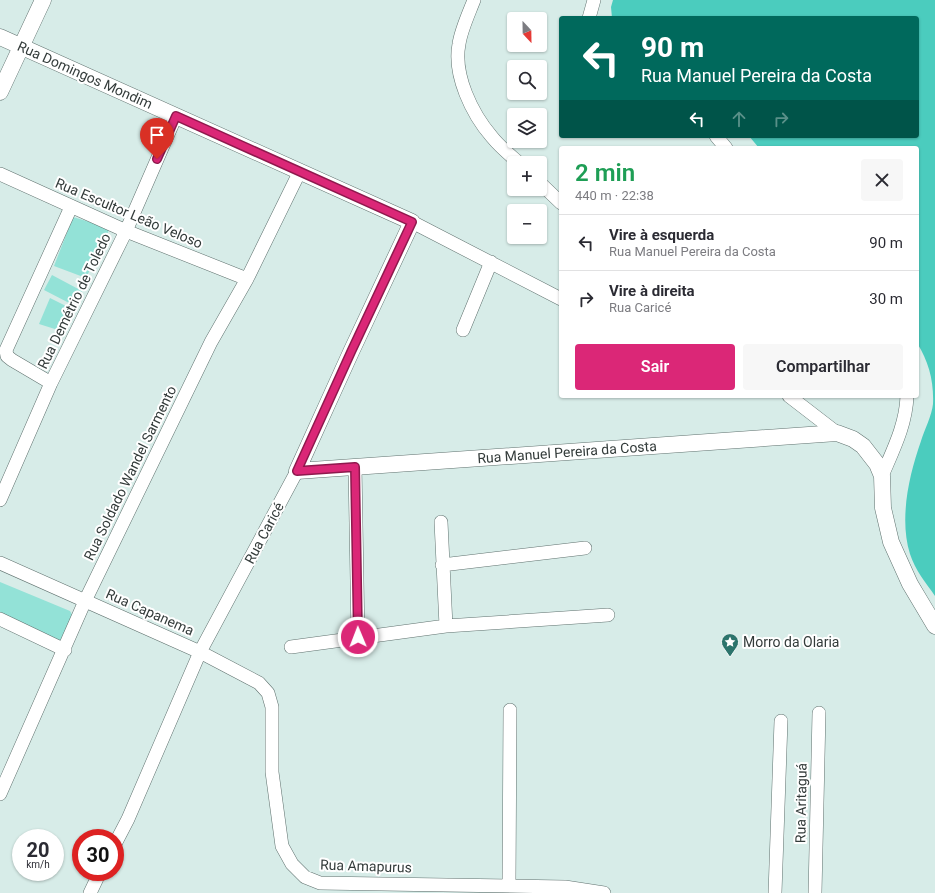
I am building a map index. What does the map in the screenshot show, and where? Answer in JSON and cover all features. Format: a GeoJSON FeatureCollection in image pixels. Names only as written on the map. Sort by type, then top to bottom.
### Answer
{"type":"FeatureCollection","features":[{"type":"Feature","properties":{"kind":"street"},"geometry":{"type":"LineString","coordinates":[[0,92],[43,0]]}},
{"type":"Feature","properties":{"kind":"street"},"geometry":{"type":"LineString","coordinates":[[474,0],[459,43],[458,63],[462,85],[472,108],[492,137],[512,156]]}},
{"type":"Feature","properties":{"kind":"street"},"geometry":{"type":"LineString","coordinates":[[590,16],[594,0]]}},
{"type":"Feature","properties":{"kind":"street","name":"Rua Domingos Mondim"},"geometry":{"type":"LineString","coordinates":[[0,37],[412,222],[559,298]]}},
{"type":"Feature","properties":{"kind":"street","name":"Rua Demétrio de Toledo"},"geometry":{"type":"LineString","coordinates":[[0,500],[52,383],[126,231],[176,116]]}},
{"type":"Feature","properties":{"kind":"street"},"geometry":{"type":"LineString","coordinates":[[718,138],[724,146]]}},
{"type":"Feature","properties":{"kind":"street","name":"Rua Soldado Wandel Sarmento"},"geometry":{"type":"LineString","coordinates":[[0,794],[65,650],[85,601],[211,342],[247,279],[300,171]]}},
{"type":"Feature","properties":{"kind":"street","name":"Rua Escultor Leão Veloso"},"geometry":{"type":"LineString","coordinates":[[0,174],[126,231],[247,279]]}},
{"type":"Feature","properties":{"kind":"street"},"geometry":{"type":"LineString","coordinates":[[547,190],[559,201]]}},
{"type":"Feature","properties":{"kind":"street"},"geometry":{"type":"LineString","coordinates":[[52,383],[12,360],[7,356],[6,350],[72,207]]}},
{"type":"Feature","properties":{"kind":"street","name":"Rua Caricé"},"geometry":{"type":"LineString","coordinates":[[123,829],[200,652],[297,471],[412,222]]}},
{"type":"Feature","properties":{"kind":"street"},"geometry":{"type":"LineString","coordinates":[[463,330],[491,262]]}},
{"type":"Feature","properties":{"kind":"street"},"geometry":{"type":"LineString","coordinates":[[792,398],[837,433],[853,439],[863,446],[877,464],[882,476],[883,508],[891,542],[910,584],[935,626]]}},
{"type":"Feature","properties":{"kind":"street"},"geometry":{"type":"LineString","coordinates":[[882,476],[900,435],[906,410],[906,398]]}},
{"type":"Feature","properties":{"kind":"street","name":"Rua Manuel Pereira da Costa"},"geometry":{"type":"LineString","coordinates":[[297,471],[837,433]]}},
{"type":"Feature","properties":{"kind":"street"},"geometry":{"type":"LineString","coordinates":[[355,467],[358,637]]}},
{"type":"Feature","properties":{"kind":"street"},"geometry":{"type":"LineString","coordinates":[[441,522],[446,626]]}},
{"type":"Feature","properties":{"kind":"street"},"geometry":{"type":"LineString","coordinates":[[442,565],[585,548]]}},
{"type":"Feature","properties":{"kind":"street","name":"Rua Capanema"},"geometry":{"type":"LineString","coordinates":[[0,563],[200,652],[259,683],[268,693],[272,707]]}},
{"type":"Feature","properties":{"kind":"street"},"geometry":{"type":"LineString","coordinates":[[291,647],[446,626],[608,615]]}},
{"type":"Feature","properties":{"kind":"street"},"geometry":{"type":"LineString","coordinates":[[0,619],[65,650]]}},
{"type":"Feature","properties":{"kind":"street","name":"Rua Amapurus"},"geometry":{"type":"LineString","coordinates":[[272,707],[272,772],[282,846],[292,864],[305,877],[320,883],[509,886],[604,893]]}},
{"type":"Feature","properties":{"kind":"street"},"geometry":{"type":"LineString","coordinates":[[509,886],[510,710]]}},
{"type":"Feature","properties":{"kind":"street","name":"Rua Aritaguá"},"geometry":{"type":"LineString","coordinates":[[815,893],[819,713]]}},
{"type":"Feature","properties":{"kind":"street"},"geometry":{"type":"LineString","coordinates":[[775,893],[781,721]]}},
{"type":"Feature","properties":{"kind":"street"},"geometry":{"type":"LineString","coordinates":[[90,893],[96,881]]}},
{"type":"Feature","properties":{"kind":"shaded area"},"geometry":{"type":"Polygon","coordinates":[[[613,0],[935,0],[935,596],[912,560],[905,526],[905,512],[909,482],[922,437],[930,418],[933,404],[932,380],[925,357],[919,346],[919,146],[757,146],[751,138],[919,138],[919,16],[612,16],[611,7],[613,0]]]}},
{"type":"Feature","properties":{"kind":"shaded area"},"geometry":{"type":"Polygon","coordinates":[[[73,217],[110,228],[86,278],[54,266],[73,217]]]}},
{"type":"Feature","properties":{"kind":"shaded area"},"geometry":{"type":"Polygon","coordinates":[[[52,275],[82,291],[73,305],[44,290],[52,275]]]}},
{"type":"Feature","properties":{"kind":"shaded area"},"geometry":{"type":"Polygon","coordinates":[[[50,298],[70,308],[58,330],[39,324],[50,298]]]}},
{"type":"Feature","properties":{"kind":"shaded area"},"geometry":{"type":"Polygon","coordinates":[[[0,582],[70,611],[74,618],[61,643],[0,618],[0,582]]]}},
{"type":"Feature","properties":{"kind":"place","name":"Morro da Olaria"},"geometry":{"type":"Point","coordinates":[730,657]}},
{"type":"Feature","properties":{"kind":"route"},"geometry":{"type":"LineString","coordinates":[[157,159],[176,116],[412,222],[297,471],[355,467],[358,637]]}}]}
